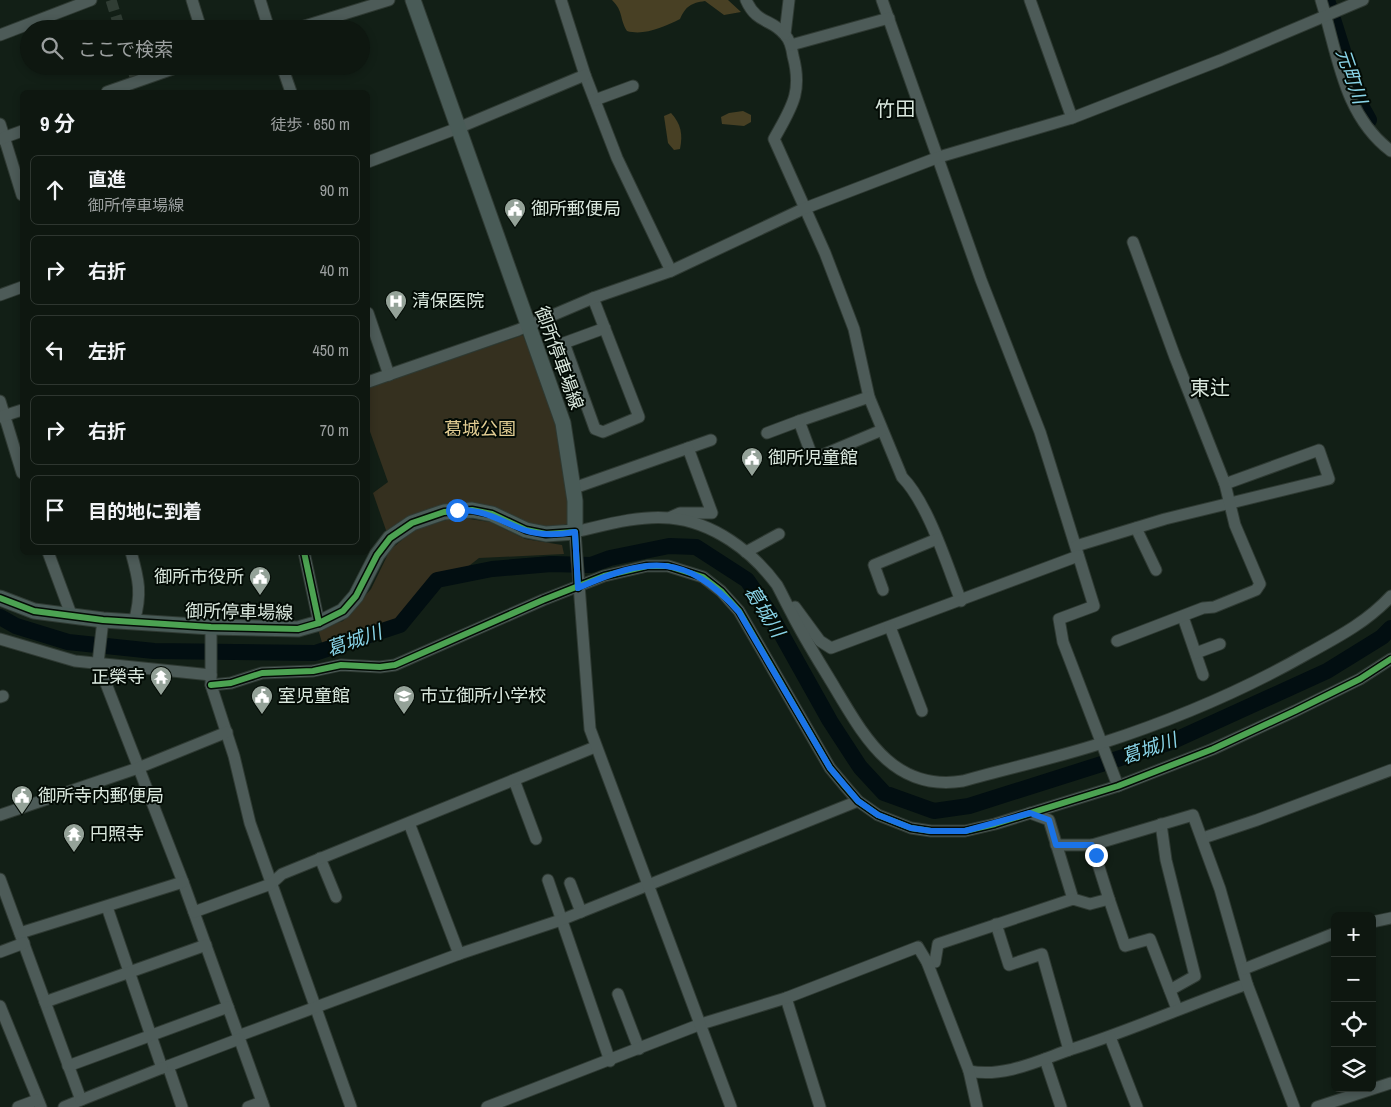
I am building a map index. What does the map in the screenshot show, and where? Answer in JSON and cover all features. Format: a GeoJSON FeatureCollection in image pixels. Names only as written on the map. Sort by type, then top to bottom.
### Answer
{"type":"FeatureCollection","features":[{"type":"Feature","properties":{"kind":"main road","name":"御所停車場線"},"geometry":{"type":"LineString","coordinates":[[0,598],[34,611],[103,623],[134,622],[211,631],[298,629],[319,623],[342,611],[356,596],[377,555],[390,538],[412,523],[444,512],[472,510],[492,514],[526,530],[575,538],[574,488],[563,423],[413,0]]}},
{"type":"Feature","properties":{"kind":"street"},"geometry":{"type":"LineString","coordinates":[[39,20],[91,0]]}},
{"type":"Feature","properties":{"kind":"street"},"geometry":{"type":"LineString","coordinates":[[192,0],[198,20]]}},
{"type":"Feature","properties":{"kind":"street"},"geometry":{"type":"LineString","coordinates":[[260,0],[266,20]]}},
{"type":"Feature","properties":{"kind":"street"},"geometry":{"type":"LineString","coordinates":[[324,20],[389,0]]}},
{"type":"Feature","properties":{"kind":"street"},"geometry":{"type":"LineString","coordinates":[[561,0],[585,75],[617,158],[671,271]]}},
{"type":"Feature","properties":{"kind":"street"},"geometry":{"type":"LineString","coordinates":[[746,0],[752,13],[785,34],[791,45],[798,73],[797,91],[794,102],[774,139],[803,208],[825,253],[854,329],[868,397],[902,477],[911,485],[937,539],[961,601]]}},
{"type":"Feature","properties":{"kind":"street"},"geometry":{"type":"LineString","coordinates":[[785,34],[789,0]]}},
{"type":"Feature","properties":{"kind":"street"},"geometry":{"type":"LineString","coordinates":[[1030,0],[1072,118]]}},
{"type":"Feature","properties":{"kind":"street"},"geometry":{"type":"LineString","coordinates":[[1321,0],[1351,104],[1368,128],[1391,151]]}},
{"type":"Feature","properties":{"kind":"street"},"geometry":{"type":"LineString","coordinates":[[370,381],[518,330],[593,298],[671,271],[803,208],[939,157],[1072,118],[1217,61],[1326,15],[1338,4],[1363,0]]}},
{"type":"Feature","properties":{"kind":"street"},"geometry":{"type":"LineString","coordinates":[[886,1],[889,18],[939,157],[980,280],[1040,432],[1094,606],[1059,619],[1063,642],[1117,784]]}},
{"type":"Feature","properties":{"kind":"street"},"geometry":{"type":"LineString","coordinates":[[791,45],[889,18]]}},
{"type":"Feature","properties":{"kind":"street"},"geometry":{"type":"LineString","coordinates":[[0,35],[20,27]]}},
{"type":"Feature","properties":{"kind":"street"},"geometry":{"type":"LineString","coordinates":[[112,90],[154,75]]}},
{"type":"Feature","properties":{"kind":"street"},"geometry":{"type":"LineString","coordinates":[[285,75],[290,90]]}},
{"type":"Feature","properties":{"kind":"street"},"geometry":{"type":"LineString","coordinates":[[370,161],[458,128],[585,75]]}},
{"type":"Feature","properties":{"kind":"street"},"geometry":{"type":"LineString","coordinates":[[136,81],[140,90]]}},
{"type":"Feature","properties":{"kind":"street"},"geometry":{"type":"LineString","coordinates":[[595,100],[634,86]]}},
{"type":"Feature","properties":{"kind":"street"},"geometry":{"type":"LineString","coordinates":[[0,124],[2,138],[20,189]]}},
{"type":"Feature","properties":{"kind":"street"},"geometry":{"type":"LineString","coordinates":[[2,138],[20,132]]}},
{"type":"Feature","properties":{"kind":"street"},"geometry":{"type":"LineString","coordinates":[[1117,641],[1256,590],[1260,584],[1235,525],[1225,484],[1175,357],[1133,242]]}},
{"type":"Feature","properties":{"kind":"street"},"geometry":{"type":"LineString","coordinates":[[0,295],[20,288]]}},
{"type":"Feature","properties":{"kind":"street"},"geometry":{"type":"LineString","coordinates":[[593,298],[605,328],[639,417],[603,432],[595,429],[564,343],[605,328]]}},
{"type":"Feature","properties":{"kind":"street"},"geometry":{"type":"LineString","coordinates":[[370,319],[389,375]]}},
{"type":"Feature","properties":{"kind":"street"},"geometry":{"type":"LineString","coordinates":[[767,433],[868,397]]}},
{"type":"Feature","properties":{"kind":"street"},"geometry":{"type":"LineString","coordinates":[[0,401],[3,417],[20,467]]}},
{"type":"Feature","properties":{"kind":"street"},"geometry":{"type":"LineString","coordinates":[[3,417],[20,411]]}},
{"type":"Feature","properties":{"kind":"street"},"geometry":{"type":"LineString","coordinates":[[799,421],[812,456],[820,456],[882,430]]}},
{"type":"Feature","properties":{"kind":"street"},"geometry":{"type":"LineString","coordinates":[[574,488],[711,440]]}},
{"type":"Feature","properties":{"kind":"street"},"geometry":{"type":"LineString","coordinates":[[669,518],[680,513],[712,513],[688,448]]}},
{"type":"Feature","properties":{"kind":"street"},"geometry":{"type":"LineString","coordinates":[[731,1107],[590,729],[575,538],[628,521],[669,518],[688,522],[722,535],[763,566],[785,598],[797,609],[820,641],[831,648],[961,601],[1136,528],[1329,479],[1319,450],[1225,484]]}},
{"type":"Feature","properties":{"kind":"street"},"geometry":{"type":"LineString","coordinates":[[1136,528],[1156,570]]}},
{"type":"Feature","properties":{"kind":"street"},"geometry":{"type":"LineString","coordinates":[[746,552],[779,534]]}},
{"type":"Feature","properties":{"kind":"street"},"geometry":{"type":"LineString","coordinates":[[883,590],[874,565],[937,539]]}},
{"type":"Feature","properties":{"kind":"street"},"geometry":{"type":"LineString","coordinates":[[49,555],[72,617]]}},
{"type":"Feature","properties":{"kind":"street"},"geometry":{"type":"LineString","coordinates":[[132,555],[140,585],[139,605],[134,622]]}},
{"type":"Feature","properties":{"kind":"street"},"geometry":{"type":"LineString","coordinates":[[305,555],[319,623]]}},
{"type":"Feature","properties":{"kind":"street"},"geometry":{"type":"LineString","coordinates":[[0,639],[75,661],[99,662],[211,677],[231,683],[262,673],[313,671],[341,665],[380,667],[395,665],[578,584],[624,570],[647,566],[668,566],[703,577],[721,591],[739,612],[753,632],[830,768],[858,801],[878,815],[895,823],[931,831],[965,831],[1030,813],[1214,749],[1360,679],[1391,659]]}},
{"type":"Feature","properties":{"kind":"street"},"geometry":{"type":"LineString","coordinates":[[785,598],[790,612],[860,730],[889,762],[919,779],[944,784],[963,781],[1102,745],[1212,702],[1283,668],[1373,615],[1391,596]]}},
{"type":"Feature","properties":{"kind":"street"},"geometry":{"type":"LineString","coordinates":[[1184,617],[1203,674]]}},
{"type":"Feature","properties":{"kind":"street"},"geometry":{"type":"LineString","coordinates":[[103,623],[99,662],[183,882],[263,1105],[248,1107]]}},
{"type":"Feature","properties":{"kind":"street"},"geometry":{"type":"LineString","coordinates":[[890,627],[922,711]]}},
{"type":"Feature","properties":{"kind":"street"},"geometry":{"type":"LineString","coordinates":[[211,631],[211,677],[250,823],[350,1107]]}},
{"type":"Feature","properties":{"kind":"street"},"geometry":{"type":"LineString","coordinates":[[1196,653],[1220,644]]}},
{"type":"Feature","properties":{"kind":"street"},"geometry":{"type":"LineString","coordinates":[[0,815],[138,768],[227,732]]}},
{"type":"Feature","properties":{"kind":"street"},"geometry":{"type":"LineString","coordinates":[[194,912],[271,884],[282,874],[596,747]]}},
{"type":"Feature","properties":{"kind":"street"},"geometry":{"type":"LineString","coordinates":[[1202,838],[1257,820],[1391,770]]}},
{"type":"Feature","properties":{"kind":"street"},"geometry":{"type":"LineString","coordinates":[[514,780],[536,839]]}},
{"type":"Feature","properties":{"kind":"street"},"geometry":{"type":"LineString","coordinates":[[64,1107],[316,1007],[459,954],[561,920],[858,801]]}},
{"type":"Feature","properties":{"kind":"street"},"geometry":{"type":"LineString","coordinates":[[1049,820],[1064,802]]}},
{"type":"Feature","properties":{"kind":"street"},"geometry":{"type":"LineString","coordinates":[[1030,813],[1049,820]]}},
{"type":"Feature","properties":{"kind":"street"},"geometry":{"type":"LineString","coordinates":[[1056,845],[1092,845],[1192,815],[1202,838],[1244,969],[1247,984],[1294,1107]]}},
{"type":"Feature","properties":{"kind":"street"},"geometry":{"type":"LineString","coordinates":[[1049,820],[1073,899]]}},
{"type":"Feature","properties":{"kind":"street"},"geometry":{"type":"LineString","coordinates":[[409,823],[459,954]]}},
{"type":"Feature","properties":{"kind":"street"},"geometry":{"type":"LineString","coordinates":[[1161,824],[1166,860],[1195,976],[1170,990]]}},
{"type":"Feature","properties":{"kind":"street"},"geometry":{"type":"LineString","coordinates":[[1092,845],[1125,946],[1150,939],[1177,1009]]}},
{"type":"Feature","properties":{"kind":"street"},"geometry":{"type":"LineString","coordinates":[[320,858],[336,897]]}},
{"type":"Feature","properties":{"kind":"street"},"geometry":{"type":"LineString","coordinates":[[0,879],[81,1100]]}},
{"type":"Feature","properties":{"kind":"street"},"geometry":{"type":"LineString","coordinates":[[548,880],[610,1061]]}},
{"type":"Feature","properties":{"kind":"street"},"geometry":{"type":"LineString","coordinates":[[0,952],[22,938],[183,882]]}},
{"type":"Feature","properties":{"kind":"street"},"geometry":{"type":"LineString","coordinates":[[570,883],[581,912]]}},
{"type":"Feature","properties":{"kind":"street"},"geometry":{"type":"LineString","coordinates":[[927,962],[935,962],[938,944],[996,924],[1073,899],[1090,904],[1109,900]]}},
{"type":"Feature","properties":{"kind":"street"},"geometry":{"type":"LineString","coordinates":[[107,907],[150,1036],[182,1107]]}},
{"type":"Feature","properties":{"kind":"street"},"geometry":{"type":"LineString","coordinates":[[1376,921],[1391,918]]}},
{"type":"Feature","properties":{"kind":"street"},"geometry":{"type":"LineString","coordinates":[[996,924],[1009,965],[1042,954],[1069,1050]]}},
{"type":"Feature","properties":{"kind":"street"},"geometry":{"type":"LineString","coordinates":[[1244,969],[1331,935]]}},
{"type":"Feature","properties":{"kind":"street"},"geometry":{"type":"LineString","coordinates":[[45,1002],[206,946]]}},
{"type":"Feature","properties":{"kind":"street"},"geometry":{"type":"LineString","coordinates":[[487,1107],[510,1103],[701,1024],[786,998],[918,946],[927,962],[969,1071],[973,1106]]}},
{"type":"Feature","properties":{"kind":"street"},"geometry":{"type":"LineString","coordinates":[[969,1071],[984,1074],[1006,1071],[1045,1059],[1110,1037],[1177,1009],[1247,984]]}},
{"type":"Feature","properties":{"kind":"street"},"geometry":{"type":"LineString","coordinates":[[618,994],[639,1049]]}},
{"type":"Feature","properties":{"kind":"street"},"geometry":{"type":"LineString","coordinates":[[786,998],[820,1107]]}},
{"type":"Feature","properties":{"kind":"street"},"geometry":{"type":"LineString","coordinates":[[0,1006],[40,1104],[18,1107]]}},
{"type":"Feature","properties":{"kind":"street"},"geometry":{"type":"LineString","coordinates":[[68,1066],[228,1007]]}},
{"type":"Feature","properties":{"kind":"street"},"geometry":{"type":"LineString","coordinates":[[1110,1037],[1137,1107]]}},
{"type":"Feature","properties":{"kind":"street"},"geometry":{"type":"LineString","coordinates":[[1045,1059],[1061,1107]]}},
{"type":"Feature","properties":{"kind":"street"},"geometry":{"type":"LineString","coordinates":[[1317,1107],[1391,1084]]}},
{"type":"Feature","properties":{"kind":"green space","name":"葛城公園"},"geometry":{"type":"Polygon","coordinates":[[[523,335],[558,424],[569,498],[569,523],[554,528],[535,527],[484,506],[387,533],[373,493],[388,482],[370,432],[370,387],[523,335]]]}},
{"type":"Feature","properties":{"kind":"green space"},"geometry":{"type":"Polygon","coordinates":[[[456,517],[490,522],[525,539],[562,545],[564,554],[479,558],[465,569],[429,582],[419,604],[375,635],[323,646],[318,629],[343,621],[371,589],[390,550],[414,530],[456,517]]]}},
{"type":"Feature","properties":{"kind":"shaded area"},"geometry":{"type":"Polygon","coordinates":[[[612,0],[728,0],[741,12],[724,15],[705,1],[689,6],[680,19],[661,28],[647,32],[634,32],[627,31],[620,12],[612,0]]]}},
{"type":"Feature","properties":{"kind":"shaded area"},"geometry":{"type":"Polygon","coordinates":[[[743,111],[751,115],[751,122],[744,126],[722,124],[721,117],[729,113],[743,111]]]}},
{"type":"Feature","properties":{"kind":"shaded area"},"geometry":{"type":"Polygon","coordinates":[[[671,113],[679,125],[681,134],[680,149],[674,150],[668,143],[664,116],[671,113]]]}},
{"type":"Feature","properties":{"kind":"waterway","name":"元町川"},"geometry":{"type":"LineString","coordinates":[[1327,0],[1359,102],[1369,120]]}},
{"type":"Feature","properties":{"kind":"waterway","name":"葛城川"},"geometry":{"type":"LineString","coordinates":[[0,617],[16,626],[68,642],[154,651],[315,653],[400,625],[437,580],[492,569],[551,564],[591,565],[610,558],[669,546],[696,547],[747,580],[769,612],[830,721],[860,767],[884,793],[934,811],[969,806],[1171,742],[1327,671],[1382,637],[1391,628]]}},
{"type":"Feature","properties":{"kind":"tunnel"},"geometry":{"type":"LineString","coordinates":[[111,0],[117,20]]}},
{"type":"Feature","properties":{"kind":"tunnel"},"geometry":{"type":"LineString","coordinates":[[134,75],[136,81]]}},
{"type":"Feature","properties":{"kind":"cycle path"},"geometry":{"type":"LineString","coordinates":[[0,598],[34,611],[103,620],[211,627],[298,629],[319,623],[343,611],[356,596],[377,555],[390,538],[412,523],[444,512],[472,510],[492,514],[526,530],[546,534],[575,532],[578,588]]}},
{"type":"Feature","properties":{"kind":"cycle path"},"geometry":{"type":"LineString","coordinates":[[305,555],[319,623]]}},
{"type":"Feature","properties":{"kind":"cycle path"},"geometry":{"type":"LineString","coordinates":[[211,685],[231,683],[262,673],[313,671],[341,665],[380,667],[395,665],[543,600],[604,576],[647,566],[668,566],[703,577],[721,591],[739,611],[830,768],[858,801],[878,815],[911,828],[931,831],[965,831],[995,824],[1118,786],[1213,749],[1360,679],[1391,659]]}},
{"type":"Feature","properties":{"kind":"place","name":"御所郵便局"},"geometry":{"type":"Point","coordinates":[515,228]}},
{"type":"Feature","properties":{"kind":"place","name":"清保医院"},"geometry":{"type":"Point","coordinates":[396,320]}},
{"type":"Feature","properties":{"kind":"place","name":"御所児童館"},"geometry":{"type":"Point","coordinates":[752,477]}},
{"type":"Feature","properties":{"kind":"place","name":"御所市役所"},"geometry":{"type":"Point","coordinates":[260,596]}},
{"type":"Feature","properties":{"kind":"place","name":"正榮寺"},"geometry":{"type":"Point","coordinates":[161,696]}},
{"type":"Feature","properties":{"kind":"place","name":"室児童館"},"geometry":{"type":"Point","coordinates":[262,715]}},
{"type":"Feature","properties":{"kind":"place","name":"市立御所小学校"},"geometry":{"type":"Point","coordinates":[404,715]}},
{"type":"Feature","properties":{"kind":"place","name":"御所寺内郵便局"},"geometry":{"type":"Point","coordinates":[22,815]}},
{"type":"Feature","properties":{"kind":"place","name":"円照寺"},"geometry":{"type":"Point","coordinates":[74,853]}},
{"type":"Feature","properties":{"kind":"district","name":"竹田"},"geometry":{"type":"Point","coordinates":[895,109]}},
{"type":"Feature","properties":{"kind":"district","name":"東辻"},"geometry":{"type":"Point","coordinates":[1210,388]}},
{"type":"Feature","properties":{"kind":"route"},"geometry":{"type":"LineString","coordinates":[[457,510],[472,510],[492,514],[526,530],[546,534],[575,532],[578,588],[604,576],[647,566],[668,566],[686,570],[703,577],[721,591],[753,632],[830,768],[858,801],[878,815],[911,828],[931,831],[965,831],[1030,813],[1049,820],[1056,845],[1092,845],[1096,855]]}}]}
